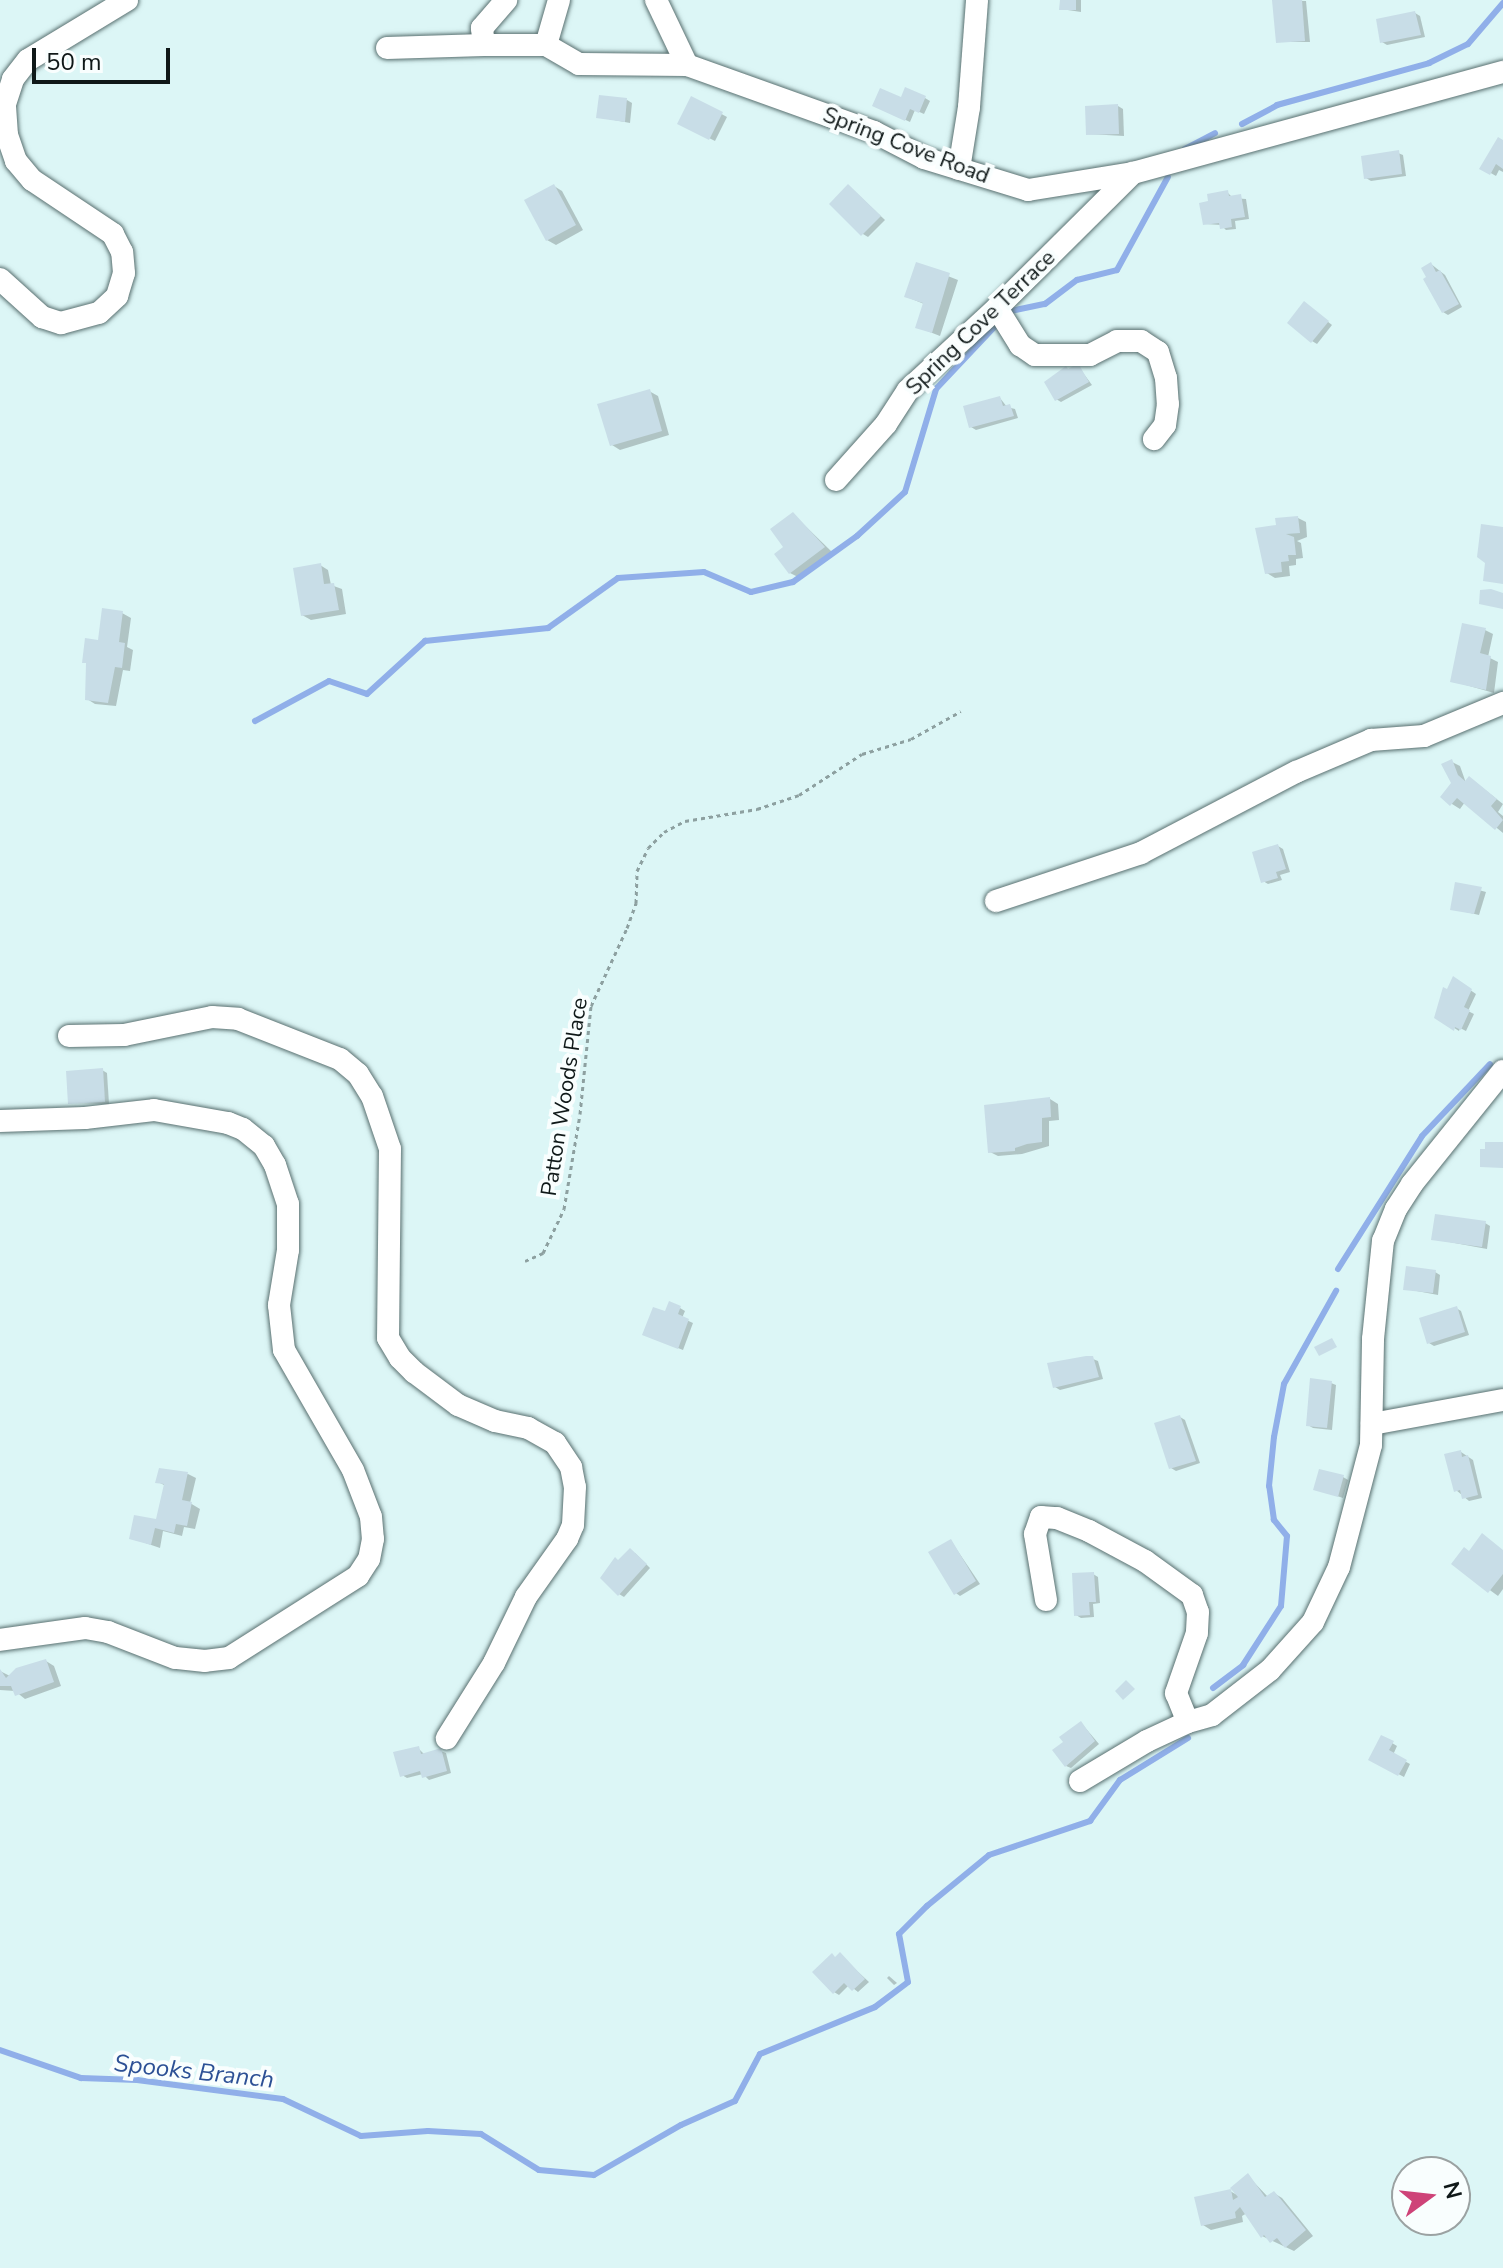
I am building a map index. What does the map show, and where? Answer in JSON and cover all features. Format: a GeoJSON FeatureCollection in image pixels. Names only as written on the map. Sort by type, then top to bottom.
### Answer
{"type":"FeatureCollection","features":[{"type":"Feature","properties":{"kind":"street"},"geometry":{"type":"LineString","coordinates":[[0,279],[42,317],[61,323],[99,313],[117,296],[124,273],[122,252],[113,234],[32,180],[16,161],[7,135],[5,104],[13,79],[28,60],[127,0]]}},
{"type":"Feature","properties":{"kind":"street"},"geometry":{"type":"LineString","coordinates":[[484,45],[482,28],[506,0]]}},
{"type":"Feature","properties":{"kind":"street"},"geometry":{"type":"LineString","coordinates":[[387,48],[546,45],[559,0]]}},
{"type":"Feature","properties":{"kind":"street"},"geometry":{"type":"LineString","coordinates":[[656,0],[687,65]]}},
{"type":"Feature","properties":{"kind":"street"},"geometry":{"type":"LineString","coordinates":[[959,169],[969,107],[977,0]]}},
{"type":"Feature","properties":{"kind":"street","name":"Spring Cove Road"},"geometry":{"type":"LineString","coordinates":[[546,45],[579,64],[687,65],[874,132],[924,158],[1028,190],[1133,173],[1503,72]]}},
{"type":"Feature","properties":{"kind":"street","name":"Spring Cove Terrace"},"geometry":{"type":"LineString","coordinates":[[836,480],[886,424],[908,390],[997,308],[1133,173]]}},
{"type":"Feature","properties":{"kind":"street"},"geometry":{"type":"LineString","coordinates":[[997,308],[1020,345],[1035,355],[1090,355],[1117,341],[1141,341],[1158,352],[1166,378],[1168,404],[1165,425],[1154,439]]}},
{"type":"Feature","properties":{"kind":"street"},"geometry":{"type":"LineString","coordinates":[[996,901],[1141,853],[1296,772],[1371,740],[1424,736],[1503,703]]}},
{"type":"Feature","properties":{"kind":"street"},"geometry":{"type":"LineString","coordinates":[[69,1036],[124,1035],[212,1017],[238,1019],[340,1059],[358,1074],[372,1096],[390,1149],[388,1338],[400,1358],[414,1372],[458,1405],[495,1421],[528,1428],[555,1443],[571,1467],[575,1487],[573,1525],[567,1539],[526,1597],[494,1663],[447,1738]]}},
{"type":"Feature","properties":{"kind":"street"},"geometry":{"type":"LineString","coordinates":[[1080,1781],[1188,1722],[1212,1715],[1249,1689],[1293,1648],[1313,1622],[1339,1567],[1354,1519],[1372,1424],[1373,1339],[1383,1241],[1396,1209],[1412,1184],[1503,1071]]}},
{"type":"Feature","properties":{"kind":"street"},"geometry":{"type":"LineString","coordinates":[[0,1121],[85,1118],[154,1110],[228,1123],[243,1129],[264,1146],[275,1165],[288,1204],[288,1250],[279,1305],[284,1350],[353,1470],[371,1517],[373,1539],[369,1559],[358,1576],[229,1658],[205,1661],[175,1658],[108,1632],[85,1628],[0,1640]]}},
{"type":"Feature","properties":{"kind":"street"},"geometry":{"type":"LineString","coordinates":[[1372,1424],[1503,1400]]}},
{"type":"Feature","properties":{"kind":"street"},"geometry":{"type":"LineString","coordinates":[[1046,1600],[1035,1534],[1041,1517],[1057,1518],[1089,1531],[1145,1561],[1192,1595],[1198,1612],[1197,1633],[1176,1693],[1188,1722]]}},
{"type":"Feature","properties":{"kind":"path","name":"Patton Woods Place"},"geometry":{"type":"LineString","coordinates":[[525,1261],[543,1253],[564,1209],[580,1114],[591,1006],[627,928],[636,903],[637,871],[648,848],[664,832],[685,821],[757,809],[799,795],[862,754],[911,739],[961,711]]}},
{"type":"Feature","properties":{"kind":"building"},"geometry":{"type":"Polygon","coordinates":[[[1060,0],[1076,0],[1076,10],[1059,10],[1060,0]]]}},
{"type":"Feature","properties":{"kind":"building"},"geometry":{"type":"Polygon","coordinates":[[[1272,0],[1302,0],[1305,41],[1276,43],[1272,0]]]}},
{"type":"Feature","properties":{"kind":"building"},"geometry":{"type":"Polygon","coordinates":[[[1415,11],[1421,35],[1380,43],[1376,19],[1415,11]]]}},
{"type":"Feature","properties":{"kind":"building"},"geometry":{"type":"Polygon","coordinates":[[[905,87],[926,96],[919,113],[910,109],[905,121],[872,106],[880,88],[901,97],[905,87]]]}},
{"type":"Feature","properties":{"kind":"building"},"geometry":{"type":"Polygon","coordinates":[[[599,95],[627,98],[625,122],[596,118],[599,95]]]}},
{"type":"Feature","properties":{"kind":"building"},"geometry":{"type":"Polygon","coordinates":[[[691,96],[723,112],[709,140],[677,124],[691,96]]]}},
{"type":"Feature","properties":{"kind":"building"},"geometry":{"type":"Polygon","coordinates":[[[1118,104],[1119,134],[1086,135],[1085,106],[1118,104]]]}},
{"type":"Feature","properties":{"kind":"building"},"geometry":{"type":"Polygon","coordinates":[[[1498,137],[1503,140],[1503,169],[1496,164],[1490,175],[1479,169],[1498,137]]]}},
{"type":"Feature","properties":{"kind":"building"},"geometry":{"type":"Polygon","coordinates":[[[1399,150],[1402,174],[1364,179],[1361,156],[1399,150]]]}},
{"type":"Feature","properties":{"kind":"building"},"geometry":{"type":"Polygon","coordinates":[[[554,184],[576,225],[546,241],[524,200],[554,184]]]}},
{"type":"Feature","properties":{"kind":"building"},"geometry":{"type":"Polygon","coordinates":[[[848,184],[881,216],[861,236],[829,204],[848,184]]]}},
{"type":"Feature","properties":{"kind":"building"},"geometry":{"type":"Polygon","coordinates":[[[1228,190],[1229,196],[1241,194],[1245,217],[1231,219],[1232,227],[1220,229],[1219,223],[1203,225],[1199,203],[1208,201],[1207,194],[1228,190]]]}},
{"type":"Feature","properties":{"kind":"building"},"geometry":{"type":"Polygon","coordinates":[[[916,262],[950,273],[932,333],[915,328],[923,303],[904,297],[916,262]]]}},
{"type":"Feature","properties":{"kind":"building"},"geometry":{"type":"Polygon","coordinates":[[[1431,262],[1436,272],[1440,270],[1459,304],[1442,313],[1423,279],[1426,277],[1421,268],[1431,262]]]}},
{"type":"Feature","properties":{"kind":"building"},"geometry":{"type":"Polygon","coordinates":[[[1304,301],[1329,321],[1311,343],[1287,323],[1304,301]]]}},
{"type":"Feature","properties":{"kind":"building"},"geometry":{"type":"Polygon","coordinates":[[[1078,363],[1089,382],[1055,401],[1044,382],[1066,366],[1068,369],[1078,363]]]}},
{"type":"Feature","properties":{"kind":"building"},"geometry":{"type":"Polygon","coordinates":[[[650,389],[662,431],[610,446],[597,404],[650,389]]]}},
{"type":"Feature","properties":{"kind":"building"},"geometry":{"type":"Polygon","coordinates":[[[1000,396],[1003,406],[1010,404],[1014,416],[969,428],[963,406],[1000,396]]]}},
{"type":"Feature","properties":{"kind":"building"},"geometry":{"type":"Polygon","coordinates":[[[793,512],[825,547],[789,574],[774,554],[783,547],[770,529],[793,512]]]}},
{"type":"Feature","properties":{"kind":"building"},"geometry":{"type":"Polygon","coordinates":[[[1298,516],[1300,533],[1286,534],[1294,537],[1296,555],[1288,555],[1289,561],[1281,562],[1282,572],[1265,574],[1255,528],[1276,525],[1275,518],[1298,516]]]}},
{"type":"Feature","properties":{"kind":"building"},"geometry":{"type":"Polygon","coordinates":[[[1481,524],[1503,527],[1503,584],[1483,581],[1485,563],[1477,557],[1481,524]]]}},
{"type":"Feature","properties":{"kind":"building"},"geometry":{"type":"Polygon","coordinates":[[[321,563],[324,584],[334,583],[339,610],[301,616],[293,568],[321,563]]]}},
{"type":"Feature","properties":{"kind":"building"},"geometry":{"type":"Polygon","coordinates":[[[1491,589],[1503,593],[1503,609],[1479,604],[1480,590],[1491,589]]]}},
{"type":"Feature","properties":{"kind":"building"},"geometry":{"type":"Polygon","coordinates":[[[102,608],[123,611],[119,642],[125,643],[122,668],[115,667],[108,703],[85,700],[86,663],[82,663],[85,638],[98,640],[102,608]]]}},
{"type":"Feature","properties":{"kind":"building"},"geometry":{"type":"Polygon","coordinates":[[[1462,623],[1486,628],[1480,653],[1491,656],[1486,690],[1450,682],[1462,623]]]}},
{"type":"Feature","properties":{"kind":"building"},"geometry":{"type":"Polygon","coordinates":[[[1452,759],[1458,775],[1465,781],[1469,776],[1497,799],[1491,806],[1503,820],[1495,830],[1457,798],[1450,806],[1440,797],[1451,783],[1441,764],[1452,759]]]}},
{"type":"Feature","properties":{"kind":"building"},"geometry":{"type":"Polygon","coordinates":[[[1278,844],[1286,869],[1276,872],[1278,878],[1261,883],[1252,852],[1278,844]]]}},
{"type":"Feature","properties":{"kind":"building"},"geometry":{"type":"Polygon","coordinates":[[[1455,882],[1482,887],[1474,914],[1450,910],[1455,882]]]}},
{"type":"Feature","properties":{"kind":"building"},"geometry":{"type":"Polygon","coordinates":[[[1453,976],[1472,989],[1464,1007],[1470,1010],[1461,1030],[1455,1027],[1454,1031],[1434,1018],[1443,987],[1447,989],[1453,976]]]}},
{"type":"Feature","properties":{"kind":"building"},"geometry":{"type":"Polygon","coordinates":[[[103,1068],[105,1102],[68,1104],[66,1071],[103,1068]]]}},
{"type":"Feature","properties":{"kind":"building"},"geometry":{"type":"Polygon","coordinates":[[[1050,1097],[1051,1117],[1042,1118],[1042,1142],[1015,1148],[1015,1151],[988,1153],[984,1105],[1050,1097]]]}},
{"type":"Feature","properties":{"kind":"building"},"geometry":{"type":"Polygon","coordinates":[[[1485,1142],[1503,1142],[1503,1168],[1480,1167],[1480,1149],[1485,1149],[1485,1142]]]}},
{"type":"Feature","properties":{"kind":"building"},"geometry":{"type":"Polygon","coordinates":[[[1435,1214],[1486,1221],[1482,1247],[1431,1240],[1435,1214]]]}},
{"type":"Feature","properties":{"kind":"building"},"geometry":{"type":"Polygon","coordinates":[[[1406,1266],[1436,1270],[1433,1293],[1403,1290],[1406,1266]]]}},
{"type":"Feature","properties":{"kind":"building"},"geometry":{"type":"Polygon","coordinates":[[[669,1301],[681,1306],[678,1314],[689,1319],[678,1349],[642,1335],[653,1307],[665,1311],[669,1301]]]}},
{"type":"Feature","properties":{"kind":"building"},"geometry":{"type":"Polygon","coordinates":[[[1457,1306],[1465,1332],[1427,1344],[1419,1318],[1457,1306]]]}},
{"type":"Feature","properties":{"kind":"building"},"geometry":{"type":"Polygon","coordinates":[[[1332,1338],[1337,1347],[1319,1356],[1314,1347],[1332,1338]]]}},
{"type":"Feature","properties":{"kind":"building"},"geometry":{"type":"Polygon","coordinates":[[[1093,1356],[1099,1377],[1053,1388],[1047,1363],[1093,1356]]]}},
{"type":"Feature","properties":{"kind":"building"},"geometry":{"type":"Polygon","coordinates":[[[1310,1378],[1332,1381],[1327,1428],[1306,1426],[1310,1378]]]}},
{"type":"Feature","properties":{"kind":"building"},"geometry":{"type":"Polygon","coordinates":[[[1180,1415],[1196,1461],[1169,1469],[1154,1423],[1180,1415]]]}},
{"type":"Feature","properties":{"kind":"building"},"geometry":{"type":"Polygon","coordinates":[[[1461,1450],[1462,1457],[1468,1455],[1478,1495],[1462,1499],[1460,1490],[1454,1492],[1444,1454],[1461,1450]]]}},
{"type":"Feature","properties":{"kind":"building"},"geometry":{"type":"Polygon","coordinates":[[[159,1468],[188,1472],[182,1500],[192,1502],[187,1526],[176,1524],[174,1533],[155,1528],[151,1545],[129,1539],[134,1515],[156,1519],[164,1484],[155,1483],[159,1468]]]}},
{"type":"Feature","properties":{"kind":"building"},"geometry":{"type":"Polygon","coordinates":[[[1319,1469],[1344,1475],[1338,1497],[1313,1490],[1319,1469]]]}},
{"type":"Feature","properties":{"kind":"building"},"geometry":{"type":"Polygon","coordinates":[[[1482,1533],[1503,1550],[1503,1574],[1488,1593],[1451,1564],[1464,1547],[1469,1551],[1482,1533]]]}},
{"type":"Feature","properties":{"kind":"building"},"geometry":{"type":"Polygon","coordinates":[[[951,1539],[976,1581],[954,1595],[928,1552],[951,1539]]]}},
{"type":"Feature","properties":{"kind":"building"},"geometry":{"type":"Polygon","coordinates":[[[630,1548],[647,1564],[618,1596],[600,1578],[615,1557],[618,1560],[630,1548]]]}},
{"type":"Feature","properties":{"kind":"building"},"geometry":{"type":"Polygon","coordinates":[[[1094,1572],[1096,1602],[1089,1602],[1090,1615],[1074,1616],[1072,1573],[1094,1572]]]}},
{"type":"Feature","properties":{"kind":"building"},"geometry":{"type":"Polygon","coordinates":[[[46,1659],[54,1682],[15,1696],[11,1686],[0,1686],[0,1669],[6,1678],[16,1668],[46,1659]]]}},
{"type":"Feature","properties":{"kind":"building"},"geometry":{"type":"Polygon","coordinates":[[[1126,1680],[1135,1689],[1123,1700],[1115,1691],[1126,1680]]]}},
{"type":"Feature","properties":{"kind":"building"},"geometry":{"type":"Polygon","coordinates":[[[1081,1721],[1095,1741],[1065,1767],[1052,1750],[1063,1742],[1059,1737],[1081,1721]]]}},
{"type":"Feature","properties":{"kind":"building"},"geometry":{"type":"Polygon","coordinates":[[[1381,1735],[1394,1741],[1389,1750],[1407,1760],[1398,1776],[1368,1760],[1381,1735]]]}},
{"type":"Feature","properties":{"kind":"building"},"geometry":{"type":"Polygon","coordinates":[[[419,1746],[421,1754],[441,1748],[447,1771],[422,1778],[420,1771],[400,1777],[393,1752],[419,1746]]]}},
{"type":"Feature","properties":{"kind":"building"},"geometry":{"type":"Polygon","coordinates":[[[840,1952],[865,1979],[852,1991],[844,1983],[833,1994],[812,1972],[832,1953],[835,1957],[840,1952]]]}},
{"type":"Feature","properties":{"kind":"building"},"geometry":{"type":"Polygon","coordinates":[[[1248,2173],[1265,2197],[1274,2191],[1306,2230],[1285,2248],[1277,2238],[1270,2243],[1264,2235],[1261,2238],[1240,2207],[1235,2212],[1236,2218],[1201,2226],[1194,2197],[1231,2189],[1248,2173]]]}},
{"type":"Feature","properties":{"kind":"waterway"},"geometry":{"type":"LineString","coordinates":[[1242,124],[1277,105],[1429,63],[1468,44],[1503,3]]}},
{"type":"Feature","properties":{"kind":"waterway"},"geometry":{"type":"LineString","coordinates":[[1185,149],[1215,133]]}},
{"type":"Feature","properties":{"kind":"waterway"},"geometry":{"type":"LineString","coordinates":[[1011,311],[1045,304],[1077,280],[1117,270],[1168,177]]}},
{"type":"Feature","properties":{"kind":"waterway"},"geometry":{"type":"LineString","coordinates":[[255,721],[329,681],[367,694],[425,641],[548,628],[618,578],[704,572],[751,592],[793,582],[857,536],[905,492],[936,389],[996,325]]}},
{"type":"Feature","properties":{"kind":"waterway","name":"Spooks Branch"},"geometry":{"type":"LineString","coordinates":[[1338,1269],[1422,1136],[1490,1064]]}},
{"type":"Feature","properties":{"kind":"waterway","name":"Spooks Branch"},"geometry":{"type":"LineString","coordinates":[[1213,1688],[1243,1665],[1281,1606],[1287,1536],[1274,1520],[1269,1486],[1274,1437],[1284,1384],[1336,1291]]}},
{"type":"Feature","properties":{"kind":"waterway","name":"Spooks Branch"},"geometry":{"type":"LineString","coordinates":[[0,2050],[81,2078],[137,2080],[283,2099],[361,2136],[428,2131],[481,2134],[539,2170],[594,2175],[681,2125],[735,2101],[760,2054],[875,2007],[908,1982],[899,1934],[927,1906],[989,1855],[1090,1821],[1120,1780],[1188,1738]]}}]}
